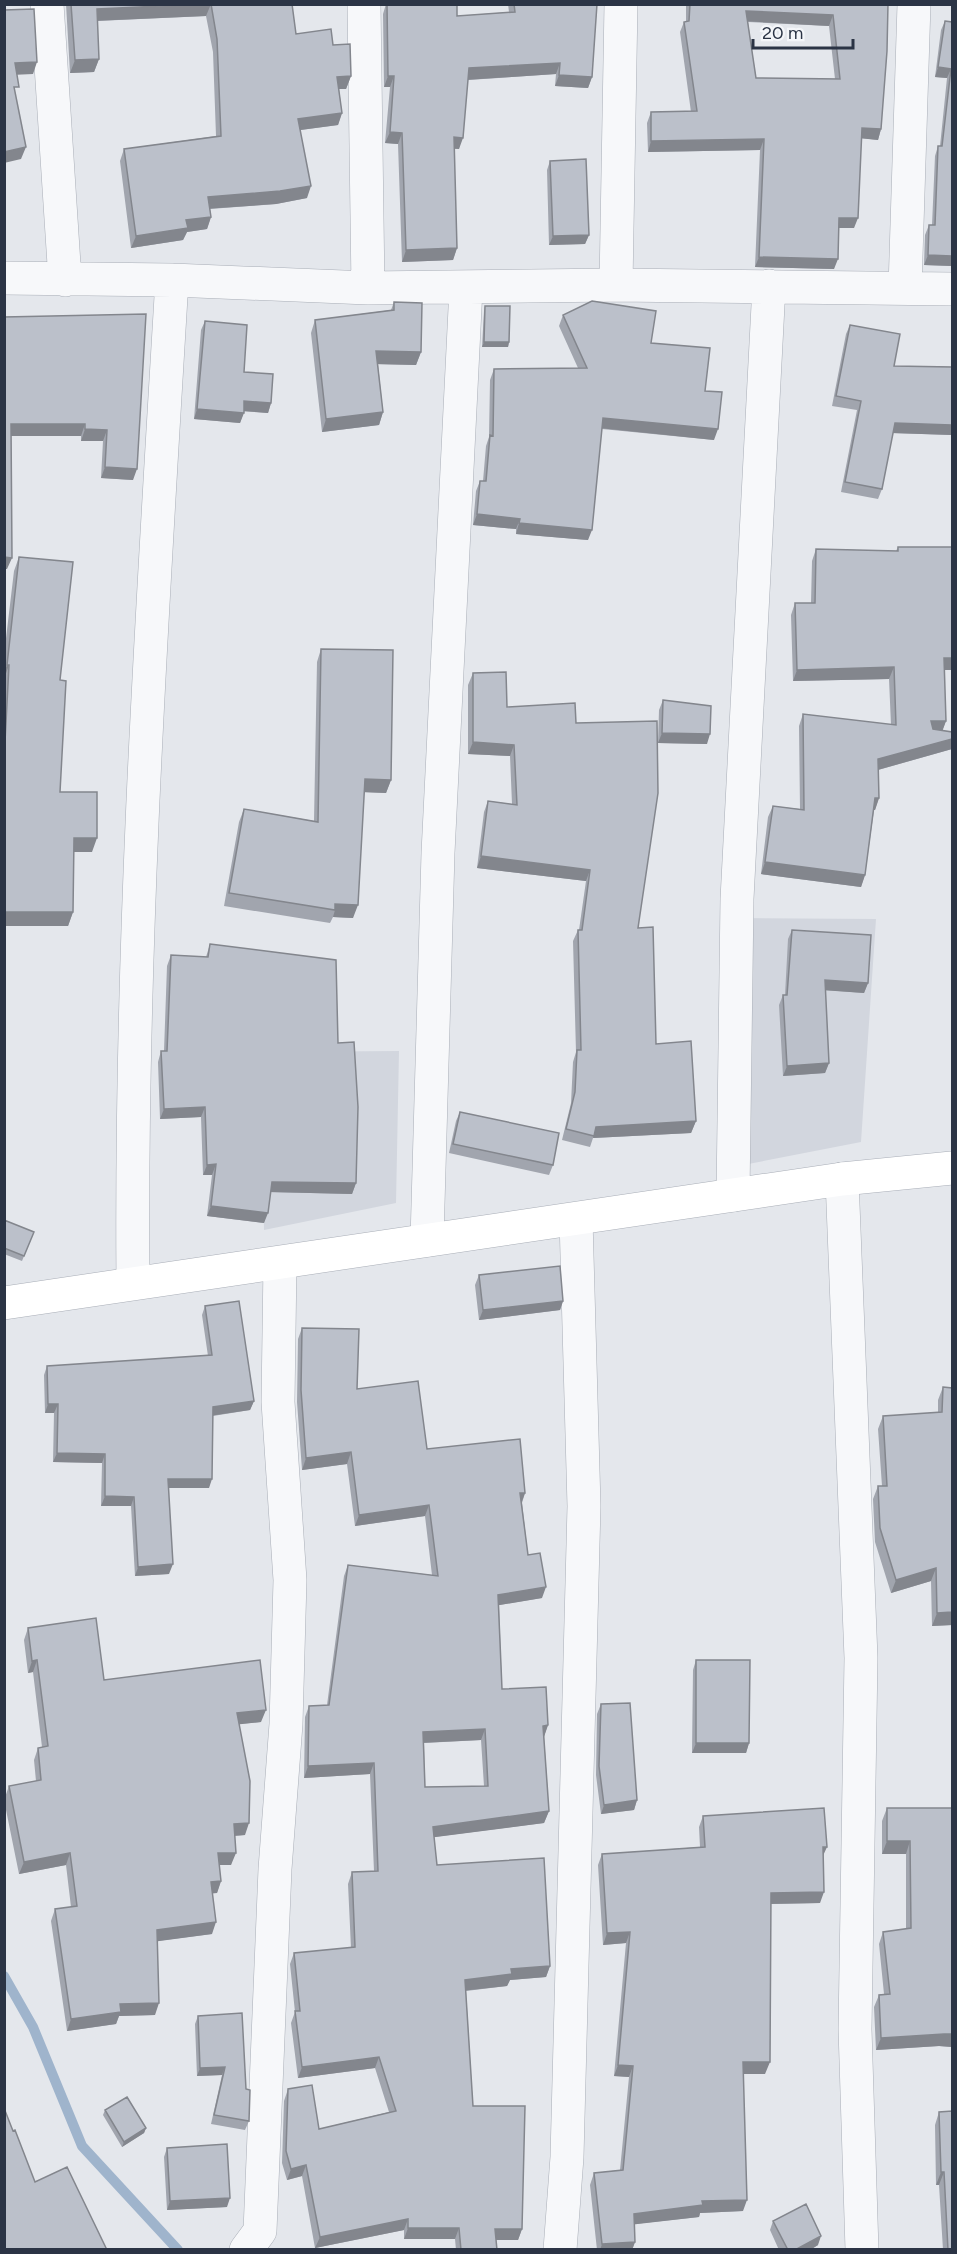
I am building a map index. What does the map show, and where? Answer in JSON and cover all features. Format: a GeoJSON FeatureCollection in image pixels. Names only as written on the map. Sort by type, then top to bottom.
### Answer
{"type":"FeatureCollection","features":[{"type":"Feature","properties":{"kind":"main road"},"geometry":{"type":"LineString","coordinates":[[4,1303],[133,1282],[280,1263],[842,1179],[952,1168]]}},
{"type":"Feature","properties":{"kind":"street"},"geometry":{"type":"LineString","coordinates":[[47,4],[65,280]]}},
{"type":"Feature","properties":{"kind":"street"},"geometry":{"type":"LineString","coordinates":[[364,4],[368,288]]}},
{"type":"Feature","properties":{"kind":"street"},"geometry":{"type":"LineString","coordinates":[[616,285],[621,4]]}},
{"type":"Feature","properties":{"kind":"street"},"geometry":{"type":"LineString","coordinates":[[905,288],[914,4]]}},
{"type":"Feature","properties":{"kind":"street"},"geometry":{"type":"LineString","coordinates":[[4,278],[172,280],[368,288],[616,285],[952,289]]}},
{"type":"Feature","properties":{"kind":"street"},"geometry":{"type":"LineString","coordinates":[[133,1282],[131,1113],[143,773],[172,280]]}},
{"type":"Feature","properties":{"kind":"street"},"geometry":{"type":"LineString","coordinates":[[733,1195],[738,888],[769,286]]}},
{"type":"Feature","properties":{"kind":"street"},"geometry":{"type":"LineString","coordinates":[[427,1240],[438,853],[466,288]]}},
{"type":"Feature","properties":{"kind":"street"},"geometry":{"type":"LineString","coordinates":[[842,1179],[861,1658],[855,2029],[862,2250]]}},
{"type":"Feature","properties":{"kind":"street"},"geometry":{"type":"LineString","coordinates":[[560,2250],[567,2157],[584,1506],[576,1219]]}},
{"type":"Feature","properties":{"kind":"street"},"geometry":{"type":"LineString","coordinates":[[246,2250],[260,2230],[275,1869],[286,1724],[290,1580],[278,1401],[280,1263]]}},
{"type":"Feature","properties":{"kind":"shaded area"},"geometry":{"type":"Polygon","coordinates":[[[743,918],[876,919],[861,1142],[743,1165],[743,918]]]}},
{"type":"Feature","properties":{"kind":"shaded area"},"geometry":{"type":"Polygon","coordinates":[[[399,1051],[396,1203],[264,1230],[261,1052],[399,1051]]]}},
{"type":"Feature","properties":{"kind":"building"},"geometry":{"type":"Polygon","coordinates":[[[71,4],[203,4],[97,9],[99,59],[75,60],[71,4]]]}},
{"type":"Feature","properties":{"kind":"building"},"geometry":{"type":"Polygon","coordinates":[[[211,4],[292,4],[296,34],[331,29],[333,45],[350,44],[351,76],[337,77],[342,113],[298,119],[311,186],[208,197],[211,217],[186,220],[188,228],[136,236],[124,149],[221,136],[217,39],[211,4]]]}},
{"type":"Feature","properties":{"kind":"building"},"geometry":{"type":"Polygon","coordinates":[[[387,4],[457,4],[457,16],[515,12],[514,4],[597,4],[592,77],[559,75],[560,63],[469,68],[463,138],[454,137],[457,248],[406,250],[402,133],[390,132],[394,76],[388,76],[387,4]]]}},
{"type":"Feature","properties":{"kind":"building"},"geometry":{"type":"Polygon","coordinates":[[[690,4],[888,4],[881,129],[862,128],[858,218],[839,218],[838,259],[759,257],[764,139],[651,141],[651,112],[697,111],[684,22],[689,21],[690,4]],[[746,11],[756,78],[840,79],[833,15],[746,11]]]}},
{"type":"Feature","properties":{"kind":"building"},"geometry":{"type":"Polygon","coordinates":[[[34,9],[37,62],[15,63],[19,87],[14,87],[26,147],[4,152],[4,10],[34,9]]]}},
{"type":"Feature","properties":{"kind":"building"},"geometry":{"type":"Polygon","coordinates":[[[945,21],[952,22],[952,256],[928,255],[929,225],[935,225],[938,146],[942,146],[951,69],[938,67],[945,21]]]}},
{"type":"Feature","properties":{"kind":"building"},"geometry":{"type":"Polygon","coordinates":[[[586,159],[589,235],[553,236],[550,161],[586,159]]]}},
{"type":"Feature","properties":{"kind":"building"},"geometry":{"type":"Polygon","coordinates":[[[592,301],[656,311],[651,343],[710,348],[705,391],[722,392],[718,429],[603,418],[592,530],[519,523],[520,519],[477,514],[480,481],[486,481],[490,435],[493,436],[494,369],[587,368],[563,315],[592,301]]]}},
{"type":"Feature","properties":{"kind":"building"},"geometry":{"type":"Polygon","coordinates":[[[394,302],[422,303],[421,352],[376,351],[383,412],[326,419],[315,320],[394,310],[394,302]]]}},
{"type":"Feature","properties":{"kind":"building"},"geometry":{"type":"Polygon","coordinates":[[[485,306],[510,306],[509,342],[484,342],[485,306]]]}},
{"type":"Feature","properties":{"kind":"building"},"geometry":{"type":"Polygon","coordinates":[[[146,314],[137,469],[105,467],[107,430],[85,429],[85,424],[11,424],[12,558],[4,557],[4,317],[146,314]]]}},
{"type":"Feature","properties":{"kind":"building"},"geometry":{"type":"Polygon","coordinates":[[[205,321],[247,325],[244,372],[273,374],[271,403],[244,401],[244,413],[197,409],[205,321]]]}},
{"type":"Feature","properties":{"kind":"building"},"geometry":{"type":"Polygon","coordinates":[[[850,325],[900,334],[894,366],[952,367],[952,425],[895,423],[882,489],[845,482],[861,401],[836,396],[850,325]]]}},
{"type":"Feature","properties":{"kind":"building"},"geometry":{"type":"Polygon","coordinates":[[[898,547],[952,547],[952,658],[944,658],[946,721],[931,721],[933,729],[952,732],[952,739],[878,759],[879,798],[875,798],[865,875],[765,862],[773,806],[804,810],[803,714],[896,725],[894,667],[797,670],[795,603],[815,603],[816,549],[898,551],[898,547]]]}},
{"type":"Feature","properties":{"kind":"building"},"geometry":{"type":"Polygon","coordinates":[[[19,557],[73,562],[60,680],[66,681],[60,792],[97,792],[97,838],[74,838],[73,912],[4,912],[4,761],[9,665],[7,665],[19,557]]]}},
{"type":"Feature","properties":{"kind":"building"},"geometry":{"type":"Polygon","coordinates":[[[321,649],[393,650],[391,780],[365,779],[358,905],[335,904],[335,910],[229,893],[244,809],[318,822],[321,649]]]}},
{"type":"Feature","properties":{"kind":"building"},"geometry":{"type":"Polygon","coordinates":[[[506,672],[507,707],[575,703],[576,723],[657,721],[658,793],[638,928],[653,927],[656,1044],[691,1041],[696,1121],[596,1127],[594,1136],[566,1129],[575,1092],[577,1050],[581,1050],[578,930],[582,930],[590,870],[481,856],[488,801],[517,805],[514,745],[473,742],[473,673],[506,672]]]}},
{"type":"Feature","properties":{"kind":"building"},"geometry":{"type":"Polygon","coordinates":[[[663,700],[711,706],[710,734],[662,733],[663,700]]]}},
{"type":"Feature","properties":{"kind":"building"},"geometry":{"type":"Polygon","coordinates":[[[792,930],[871,935],[868,983],[825,980],[829,1063],[787,1066],[783,995],[787,995],[792,930]]]}},
{"type":"Feature","properties":{"kind":"building"},"geometry":{"type":"Polygon","coordinates":[[[210,944],[336,960],[338,1043],[354,1042],[358,1107],[356,1183],[272,1182],[268,1213],[211,1206],[216,1164],[207,1165],[205,1107],[164,1109],[161,1051],[167,1051],[171,955],[208,957],[210,944]]]}},
{"type":"Feature","properties":{"kind":"building"},"geometry":{"type":"Polygon","coordinates":[[[460,1112],[559,1133],[553,1165],[453,1144],[460,1112]]]}},
{"type":"Feature","properties":{"kind":"building"},"geometry":{"type":"Polygon","coordinates":[[[4,1220],[34,1232],[24,1256],[4,1248],[4,1220]]]}},
{"type":"Feature","properties":{"kind":"building"},"geometry":{"type":"Polygon","coordinates":[[[560,1266],[563,1301],[483,1310],[479,1275],[560,1266]]]}},
{"type":"Feature","properties":{"kind":"building"},"geometry":{"type":"Polygon","coordinates":[[[239,1301],[254,1401],[213,1407],[212,1479],[168,1479],[173,1564],[138,1567],[134,1497],[105,1496],[105,1454],[57,1453],[58,1404],[48,1404],[47,1366],[212,1355],[205,1306],[239,1301]]]}},
{"type":"Feature","properties":{"kind":"building"},"geometry":{"type":"Polygon","coordinates":[[[302,1328],[359,1329],[357,1389],[418,1381],[427,1449],[520,1439],[525,1493],[520,1493],[528,1555],[540,1553],[546,1587],[498,1595],[502,1689],[546,1687],[548,1725],[543,1726],[549,1811],[433,1827],[437,1865],[544,1858],[550,1966],[511,1969],[512,1974],[465,1980],[473,2106],[525,2106],[522,2229],[495,2229],[497,2250],[461,2250],[459,2228],[408,2228],[408,2219],[320,2237],[306,2165],[291,2169],[286,2151],[288,2089],[312,2085],[319,2129],[396,2111],[379,2057],[302,2067],[295,2011],[300,2011],[294,1953],[355,1947],[352,1872],[378,1871],[374,1763],[308,1766],[309,1706],[329,1705],[348,1565],[438,1576],[429,1505],[359,1515],[351,1452],[306,1458],[301,1390],[302,1328]],[[485,1729],[423,1732],[425,1787],[488,1786],[485,1729]]]}},
{"type":"Feature","properties":{"kind":"building"},"geometry":{"type":"Polygon","coordinates":[[[943,1387],[952,1388],[952,1612],[937,1613],[936,1568],[896,1580],[880,1528],[878,1486],[887,1486],[883,1416],[942,1412],[943,1387]]]}},
{"type":"Feature","properties":{"kind":"building"},"geometry":{"type":"Polygon","coordinates":[[[96,1618],[104,1680],[260,1660],[266,1710],[237,1713],[250,1781],[249,1823],[234,1824],[236,1853],[218,1853],[221,1881],[211,1882],[216,1922],[157,1930],[159,2003],[120,2004],[121,2012],[71,2019],[55,1909],[77,1906],[70,1853],[24,1862],[9,1786],[41,1780],[38,1748],[48,1746],[37,1660],[32,1661],[28,1628],[96,1618]]]}},
{"type":"Feature","properties":{"kind":"building"},"geometry":{"type":"Polygon","coordinates":[[[696,1660],[750,1660],[749,1743],[696,1743],[696,1660]]]}},
{"type":"Feature","properties":{"kind":"building"},"geometry":{"type":"Polygon","coordinates":[[[630,1703],[637,1800],[604,1805],[599,1766],[601,1704],[630,1703]]]}},
{"type":"Feature","properties":{"kind":"building"},"geometry":{"type":"Polygon","coordinates":[[[824,1808],[827,1847],[823,1847],[824,1892],[771,1893],[770,2062],[743,2062],[747,2200],[702,2201],[703,2205],[634,2214],[635,2242],[602,2244],[594,2173],[623,2170],[633,2066],[618,2065],[630,1932],[607,1933],[602,1854],[705,1847],[703,1816],[824,1808]]]}},
{"type":"Feature","properties":{"kind":"building"},"geometry":{"type":"Polygon","coordinates":[[[887,1808],[952,1808],[952,2034],[881,2038],[879,1995],[890,1994],[883,1932],[911,1928],[910,1841],[887,1841],[887,1808]]]}},
{"type":"Feature","properties":{"kind":"building"},"geometry":{"type":"Polygon","coordinates":[[[242,2013],[246,2089],[250,2090],[249,2121],[214,2115],[225,2067],[200,2068],[198,2016],[242,2013]]]}},
{"type":"Feature","properties":{"kind":"building"},"geometry":{"type":"Polygon","coordinates":[[[127,2097],[146,2128],[124,2142],[105,2110],[127,2097]]]}},
{"type":"Feature","properties":{"kind":"building"},"geometry":{"type":"Polygon","coordinates":[[[4,2108],[35,2182],[67,2167],[107,2250],[4,2250],[4,2108]]]}},
{"type":"Feature","properties":{"kind":"building"},"geometry":{"type":"Polygon","coordinates":[[[952,2111],[952,2250],[948,2250],[944,2172],[941,2172],[939,2112],[952,2111]]]}},
{"type":"Feature","properties":{"kind":"building"},"geometry":{"type":"Polygon","coordinates":[[[227,2144],[230,2198],[170,2201],[167,2148],[227,2144]]]}},
{"type":"Feature","properties":{"kind":"building"},"geometry":{"type":"Polygon","coordinates":[[[806,2204],[821,2236],[795,2250],[788,2250],[773,2221],[806,2204]]]}},
{"type":"Feature","properties":{"kind":"waterway"},"geometry":{"type":"LineString","coordinates":[[4,1976],[33,2027],[82,2146],[178,2250]]}}]}
